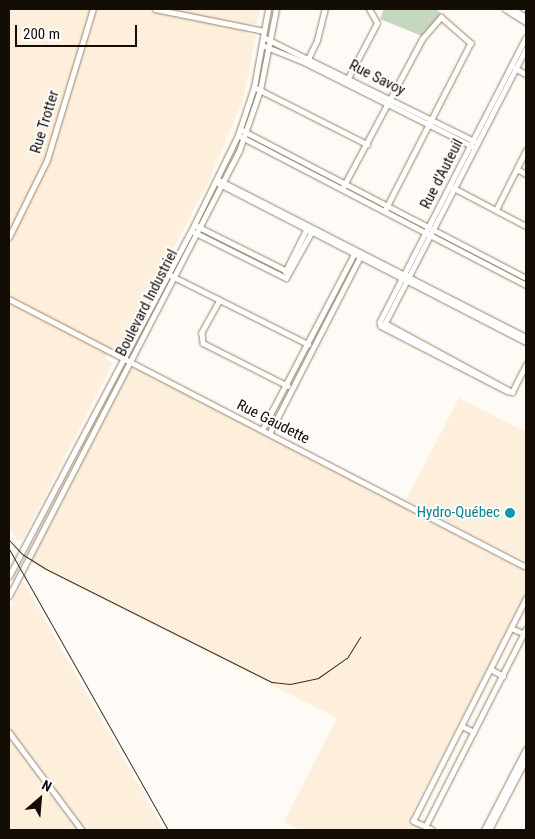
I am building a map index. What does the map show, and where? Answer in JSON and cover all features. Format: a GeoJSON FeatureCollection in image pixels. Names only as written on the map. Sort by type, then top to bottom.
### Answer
{"type":"FeatureCollection","features":[{"type":"Feature","properties":{"kind":"street","name":"Rue Trotter"},"geometry":{"type":"LineString","coordinates":[[9,237],[47,160],[93,9]]}},
{"type":"Feature","properties":{"kind":"street"},"geometry":{"type":"LineString","coordinates":[[156,9],[264,34]]}},
{"type":"Feature","properties":{"kind":"street","name":"Boulevard Industriel"},"geometry":{"type":"LineString","coordinates":[[9,596],[174,277],[239,132],[254,87],[268,9]]}},
{"type":"Feature","properties":{"kind":"street","name":"Boulevard Industriel"},"geometry":{"type":"LineString","coordinates":[[197,226],[223,184],[246,135],[260,90],[276,9]]}},
{"type":"Feature","properties":{"kind":"street"},"geometry":{"type":"LineString","coordinates":[[306,63],[318,40],[324,9]]}},
{"type":"Feature","properties":{"kind":"street"},"geometry":{"type":"LineString","coordinates":[[346,83],[377,21],[369,9]]}},
{"type":"Feature","properties":{"kind":"street"},"geometry":{"type":"LineString","coordinates":[[505,9],[526,22]]}},
{"type":"Feature","properties":{"kind":"street"},"geometry":{"type":"LineString","coordinates":[[513,9],[526,17]]}},
{"type":"Feature","properties":{"kind":"street"},"geometry":{"type":"LineString","coordinates":[[342,189],[422,39],[441,17],[470,43],[385,211]]}},
{"type":"Feature","properties":{"kind":"street","name":"Rue Savoy"},"geometry":{"type":"LineString","coordinates":[[264,34],[271,40],[309,57],[391,99],[474,144]]}},
{"type":"Feature","properties":{"kind":"street","name":"Rue d'Auteuil"},"geometry":{"type":"LineString","coordinates":[[525,368],[510,391],[382,323],[514,67],[526,38]]}},
{"type":"Feature","properties":{"kind":"street","name":"Rue Savoy"},"geometry":{"type":"LineString","coordinates":[[262,45],[306,63],[388,104],[431,122]]}},
{"type":"Feature","properties":{"kind":"street","name":"Rue d'Auteuil"},"geometry":{"type":"LineString","coordinates":[[514,67],[526,49]]}},
{"type":"Feature","properties":{"kind":"street"},"geometry":{"type":"LineString","coordinates":[[514,67],[526,74]]}},
{"type":"Feature","properties":{"kind":"street"},"geometry":{"type":"LineString","coordinates":[[254,87],[367,144]]}},
{"type":"Feature","properties":{"kind":"street"},"geometry":{"type":"LineString","coordinates":[[239,132],[300,160],[526,278]]}},
{"type":"Feature","properties":{"kind":"street"},"geometry":{"type":"LineString","coordinates":[[246,135],[298,166],[526,285]]}},
{"type":"Feature","properties":{"kind":"street"},"geometry":{"type":"LineString","coordinates":[[496,210],[526,150]]}},
{"type":"Feature","properties":{"kind":"street"},"geometry":{"type":"LineString","coordinates":[[298,166],[300,160]]}},
{"type":"Feature","properties":{"kind":"street"},"geometry":{"type":"LineString","coordinates":[[517,169],[526,174]]}},
{"type":"Feature","properties":{"kind":"street"},"geometry":{"type":"LineString","coordinates":[[217,181],[361,254],[526,342]]}},
{"type":"Feature","properties":{"kind":"street"},"geometry":{"type":"LineString","coordinates":[[452,187],[526,226]]}},
{"type":"Feature","properties":{"kind":"street"},"geometry":{"type":"LineString","coordinates":[[197,226],[285,270]]}},
{"type":"Feature","properties":{"kind":"street"},"geometry":{"type":"LineString","coordinates":[[286,278],[285,270],[308,227]]}},
{"type":"Feature","properties":{"kind":"street"},"geometry":{"type":"LineString","coordinates":[[286,278],[313,230]]}},
{"type":"Feature","properties":{"kind":"street"},"geometry":{"type":"LineString","coordinates":[[194,232],[286,278]]}},
{"type":"Feature","properties":{"kind":"street","name":"Boulevard Industriel"},"geometry":{"type":"LineString","coordinates":[[9,576],[168,274],[194,232]]}},
{"type":"Feature","properties":{"kind":"street"},"geometry":{"type":"LineString","coordinates":[[471,256],[473,250]]}},
{"type":"Feature","properties":{"kind":"street"},"geometry":{"type":"LineString","coordinates":[[262,430],[355,251]]}},
{"type":"Feature","properties":{"kind":"street"},"geometry":{"type":"LineString","coordinates":[[246,258],[249,252]]}},
{"type":"Feature","properties":{"kind":"street"},"geometry":{"type":"LineString","coordinates":[[269,434],[361,254]]}},
{"type":"Feature","properties":{"kind":"street"},"geometry":{"type":"LineString","coordinates":[[513,278],[516,272]]}},
{"type":"Feature","properties":{"kind":"street"},"geometry":{"type":"LineString","coordinates":[[168,274],[313,347]]}},
{"type":"Feature","properties":{"kind":"street","name":"Rue Gaudette"},"geometry":{"type":"LineString","coordinates":[[9,299],[526,567]]}},
{"type":"Feature","properties":{"kind":"street"},"geometry":{"type":"LineString","coordinates":[[220,300],[202,333],[203,343],[292,388]]}},
{"type":"Feature","properties":{"kind":"street"},"geometry":{"type":"LineString","coordinates":[[469,311],[526,337]]}},
{"type":"Feature","properties":{"kind":"street"},"geometry":{"type":"LineString","coordinates":[[93,414],[101,420]]}},
{"type":"Feature","properties":{"kind":"street"},"geometry":{"type":"LineString","coordinates":[[80,440],[87,446]]}},
{"type":"Feature","properties":{"kind":"street"},"geometry":{"type":"LineString","coordinates":[[55,487],[62,493]]}},
{"type":"Feature","properties":{"kind":"street"},"geometry":{"type":"LineString","coordinates":[[432,830],[414,821],[526,598]]}},
{"type":"Feature","properties":{"kind":"street"},"geometry":{"type":"LineString","coordinates":[[511,628],[525,634]]}},
{"type":"Feature","properties":{"kind":"street"},"geometry":{"type":"LineString","coordinates":[[426,827],[445,786],[526,629]]}},
{"type":"Feature","properties":{"kind":"street"},"geometry":{"type":"LineString","coordinates":[[491,669],[503,676]]}},
{"type":"Feature","properties":{"kind":"street"},"geometry":{"type":"LineString","coordinates":[[462,726],[474,732]]}},
{"type":"Feature","properties":{"kind":"street"},"geometry":{"type":"LineString","coordinates":[[9,732],[82,830]]}},
{"type":"Feature","properties":{"kind":"street"},"geometry":{"type":"LineString","coordinates":[[489,830],[526,749]]}},
{"type":"Feature","properties":{"kind":"street"},"geometry":{"type":"LineString","coordinates":[[484,830],[526,759]]}},
{"type":"Feature","properties":{"kind":"street"},"geometry":{"type":"LineString","coordinates":[[434,781],[445,786]]}},
{"type":"Feature","properties":{"kind":"shaded area"},"geometry":{"type":"Polygon","coordinates":[[[9,9],[261,9],[256,24],[248,25],[247,34],[256,36],[243,100],[208,183],[121,348],[112,346],[105,358],[113,363],[23,539],[18,541],[9,526],[9,9]]]}},
{"type":"Feature","properties":{"kind":"shaded area"},"geometry":{"type":"Polygon","coordinates":[[[131,362],[526,572],[526,592],[408,822],[425,830],[301,830],[284,822],[337,718],[27,561],[131,362]]]}},
{"type":"Feature","properties":{"kind":"shaded area"},"geometry":{"type":"Polygon","coordinates":[[[459,398],[526,432],[526,562],[406,500],[459,398]]]}},
{"type":"Feature","properties":{"kind":"shaded area"},"geometry":{"type":"Polygon","coordinates":[[[23,581],[164,830],[9,830],[9,609],[23,581]]]}},
{"type":"Feature","properties":{"kind":"green space"},"geometry":{"type":"Polygon","coordinates":[[[384,9],[436,9],[441,13],[422,36],[380,19],[384,9]]]}},
{"type":"Feature","properties":{"kind":"railway"},"geometry":{"type":"LineString","coordinates":[[9,540],[22,554],[44,568],[272,682],[290,684],[318,678],[347,658],[360,637]]}},
{"type":"Feature","properties":{"kind":"railway"},"geometry":{"type":"LineString","coordinates":[[9,549],[168,830]]}},
{"type":"Feature","properties":{"kind":"place","name":"Hydro-Québec"},"geometry":{"type":"Point","coordinates":[510,513]}}]}
